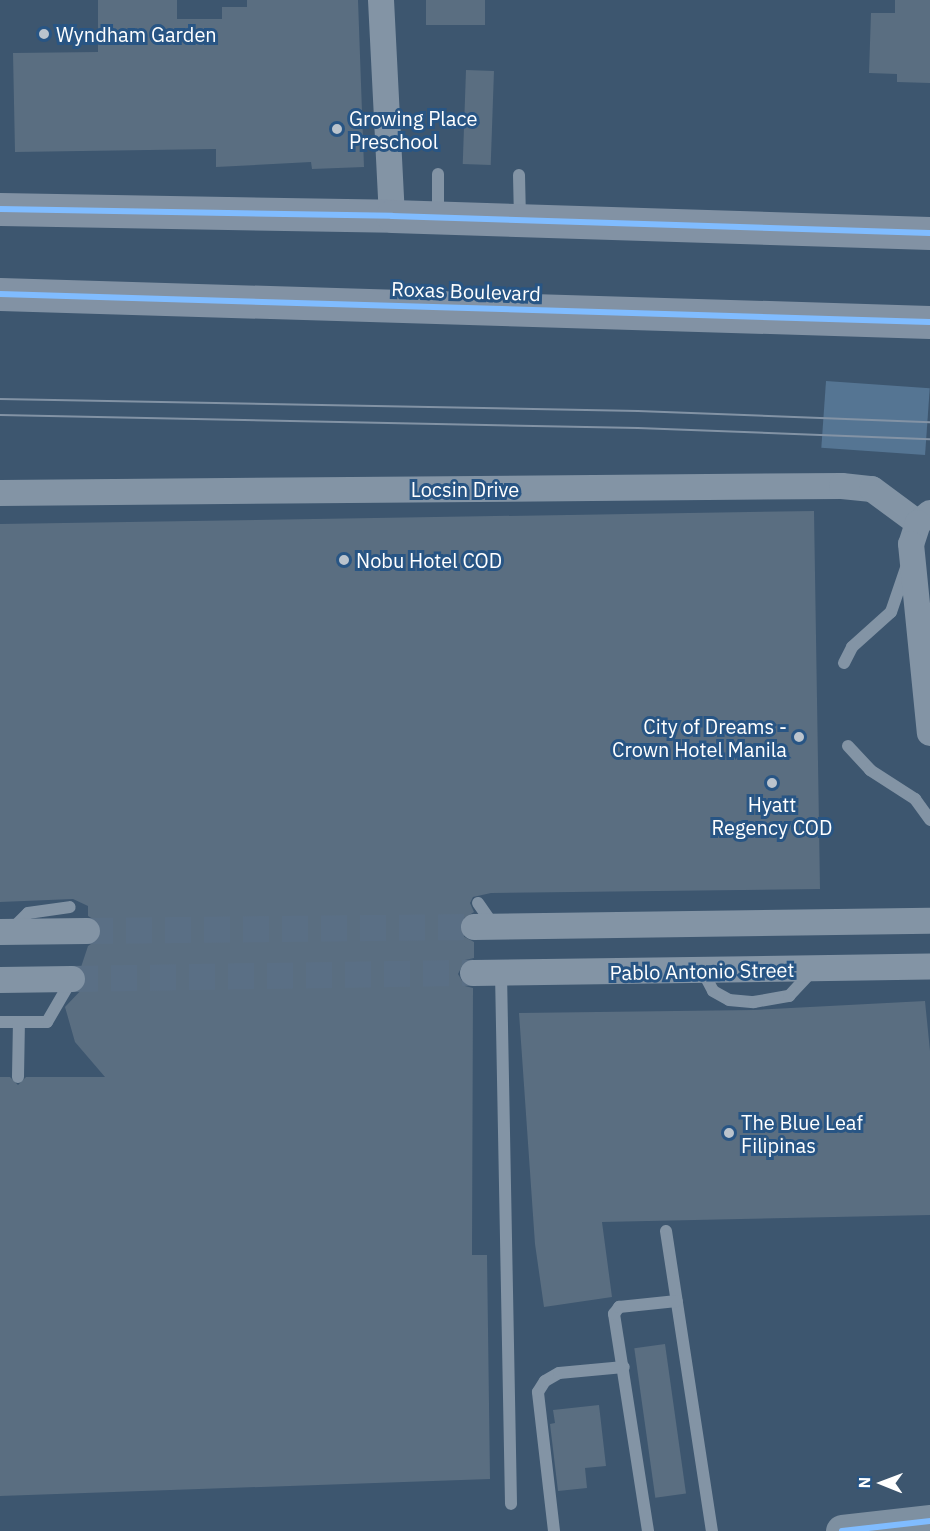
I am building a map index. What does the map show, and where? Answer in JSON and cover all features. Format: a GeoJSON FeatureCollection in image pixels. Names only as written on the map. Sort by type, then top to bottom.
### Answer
{"type":"FeatureCollection","features":[{"type":"Feature","properties":{"kind":"highway"},"geometry":{"type":"LineString","coordinates":[[0,209],[438,217],[930,233]]}},
{"type":"Feature","properties":{"kind":"highway","name":"Roxas Boulevard"},"geometry":{"type":"LineString","coordinates":[[0,294],[930,322]]}},
{"type":"Feature","properties":{"kind":"main road"},"geometry":{"type":"LineString","coordinates":[[842,1531],[930,1521]]}},
{"type":"Feature","properties":{"kind":"street"},"geometry":{"type":"LineString","coordinates":[[381,0],[392,216]]}},
{"type":"Feature","properties":{"kind":"street","name":"Locsin Drive"},"geometry":{"type":"LineString","coordinates":[[0,493],[842,486],[872,489],[920,526]]}},
{"type":"Feature","properties":{"kind":"street"},"geometry":{"type":"LineString","coordinates":[[920,526],[930,733]]}},
{"type":"Feature","properties":{"kind":"street"},"geometry":{"type":"LineString","coordinates":[[482,919],[930,921]]}},
{"type":"Feature","properties":{"kind":"street"},"geometry":{"type":"LineString","coordinates":[[5,932],[87,931]]}},
{"type":"Feature","properties":{"kind":"street","name":"Pablo Antonio Street"},"geometry":{"type":"LineString","coordinates":[[473,973],[703,972],[930,967]]}},
{"type":"Feature","properties":{"kind":"street"},"geometry":{"type":"LineString","coordinates":[[0,980],[72,980]]}},
{"type":"Feature","properties":{"kind":"lane"},"geometry":{"type":"LineString","coordinates":[[438,174],[438,217]]}},
{"type":"Feature","properties":{"kind":"lane"},"geometry":{"type":"LineString","coordinates":[[519,174],[520,220]]}},
{"type":"Feature","properties":{"kind":"lane"},"geometry":{"type":"LineString","coordinates":[[844,663],[852,647],[891,612],[920,526]]}},
{"type":"Feature","properties":{"kind":"lane"},"geometry":{"type":"LineString","coordinates":[[848,746],[870,770],[915,799],[930,820]]}},
{"type":"Feature","properties":{"kind":"lane"},"geometry":{"type":"LineString","coordinates":[[5,932],[28,913],[70,908]]}},
{"type":"Feature","properties":{"kind":"lane"},"geometry":{"type":"LineString","coordinates":[[501,973],[511,1504]]}},
{"type":"Feature","properties":{"kind":"lane"},"geometry":{"type":"LineString","coordinates":[[0,1022],[47,1022],[72,980]]}},
{"type":"Feature","properties":{"kind":"lane"},"geometry":{"type":"LineString","coordinates":[[18,1077],[19,1022]]}},
{"type":"Feature","properties":{"kind":"lane"},"geometry":{"type":"LineString","coordinates":[[666,1231],[712,1531]]}},
{"type":"Feature","properties":{"kind":"lane"},"geometry":{"type":"LineString","coordinates":[[648,1531],[617,1309],[677,1301]]}},
{"type":"Feature","properties":{"kind":"lane"},"geometry":{"type":"LineString","coordinates":[[554,1531],[538,1392],[545,1381],[559,1373],[624,1367]]}},
{"type":"Feature","properties":{"kind":"water"},"geometry":{"type":"Polygon","coordinates":[[[826,381],[930,388],[925,455],[821,448],[826,381]]]}},
{"type":"Feature","properties":{"kind":"building"},"geometry":{"type":"Polygon","coordinates":[[[98,0],[177,0],[177,19],[222,19],[222,7],[247,7],[247,0],[358,0],[364,167],[312,169],[311,162],[216,167],[216,149],[15,152],[13,53],[98,52],[98,0]]]}},
{"type":"Feature","properties":{"kind":"building"},"geometry":{"type":"Polygon","coordinates":[[[426,0],[485,0],[485,25],[426,25],[426,0]]]}},
{"type":"Feature","properties":{"kind":"building"},"geometry":{"type":"Polygon","coordinates":[[[895,0],[930,0],[930,83],[897,82],[897,74],[869,73],[871,13],[895,13],[895,0]]]}},
{"type":"Feature","properties":{"kind":"building"},"geometry":{"type":"Polygon","coordinates":[[[466,70],[494,71],[491,165],[463,164],[466,70]]]}},
{"type":"Feature","properties":{"kind":"building"},"geometry":{"type":"Polygon","coordinates":[[[814,511],[820,889],[491,893],[473,897],[470,903],[474,912],[461,920],[461,935],[474,942],[474,958],[465,960],[458,974],[465,986],[473,988],[472,1255],[487,1255],[490,1479],[0,1496],[0,1077],[10,1077],[18,1085],[26,1077],[105,1077],[75,1042],[65,1007],[85,986],[81,967],[88,946],[100,938],[100,923],[88,916],[88,906],[73,899],[0,902],[0,524],[814,511]]]}},
{"type":"Feature","properties":{"kind":"building","name":"The Blue Leaf Filipinas"},"geometry":{"type":"Polygon","coordinates":[[[925,1001],[930,1051],[930,1215],[602,1222],[612,1297],[544,1307],[535,1244],[519,1013],[754,1010],[925,1001]]]}},
{"type":"Feature","properties":{"kind":"building"},"geometry":{"type":"Polygon","coordinates":[[[665,1344],[686,1494],[655,1498],[634,1348],[665,1344]]]}},
{"type":"Feature","properties":{"kind":"building"},"geometry":{"type":"Polygon","coordinates":[[[599,1405],[606,1466],[585,1468],[587,1488],[558,1491],[550,1424],[555,1423],[553,1410],[599,1405]]]}},
{"type":"Feature","properties":{"kind":"tunnel"},"geometry":{"type":"LineString","coordinates":[[87,931],[474,927]]}},
{"type":"Feature","properties":{"kind":"tunnel"},"geometry":{"type":"LineString","coordinates":[[72,979],[473,973]]}},
{"type":"Feature","properties":{"kind":"tram line"},"geometry":{"type":"LineString","coordinates":[[0,399],[638,411],[930,422]]}},
{"type":"Feature","properties":{"kind":"tram line"},"geometry":{"type":"LineString","coordinates":[[0,415],[638,428],[930,439]]}},
{"type":"Feature","properties":{"kind":"cycle path"},"geometry":{"type":"LineString","coordinates":[[0,209],[392,216],[930,233]]}},
{"type":"Feature","properties":{"kind":"cycle path"},"geometry":{"type":"LineString","coordinates":[[0,294],[930,322]]}},
{"type":"Feature","properties":{"kind":"cycle path"},"geometry":{"type":"LineString","coordinates":[[842,1531],[930,1521]]}},
{"type":"Feature","properties":{"kind":"place","name":"Wyndham Garden"},"geometry":{"type":"Point","coordinates":[44,34]}},
{"type":"Feature","properties":{"kind":"place","name":"Growing Place Preschool"},"geometry":{"type":"Point","coordinates":[337,129]}},
{"type":"Feature","properties":{"kind":"place","name":"Nobu Hotel COD"},"geometry":{"type":"Point","coordinates":[344,560]}},
{"type":"Feature","properties":{"kind":"place","name":"City of Dreams - Crown Hotel Manila"},"geometry":{"type":"Point","coordinates":[799,737]}},
{"type":"Feature","properties":{"kind":"place","name":"Hyatt Regency COD"},"geometry":{"type":"Point","coordinates":[772,783]}},
{"type":"Feature","properties":{"kind":"place","name":"The Blue Leaf Filipinas"},"geometry":{"type":"Point","coordinates":[729,1133]}}]}
